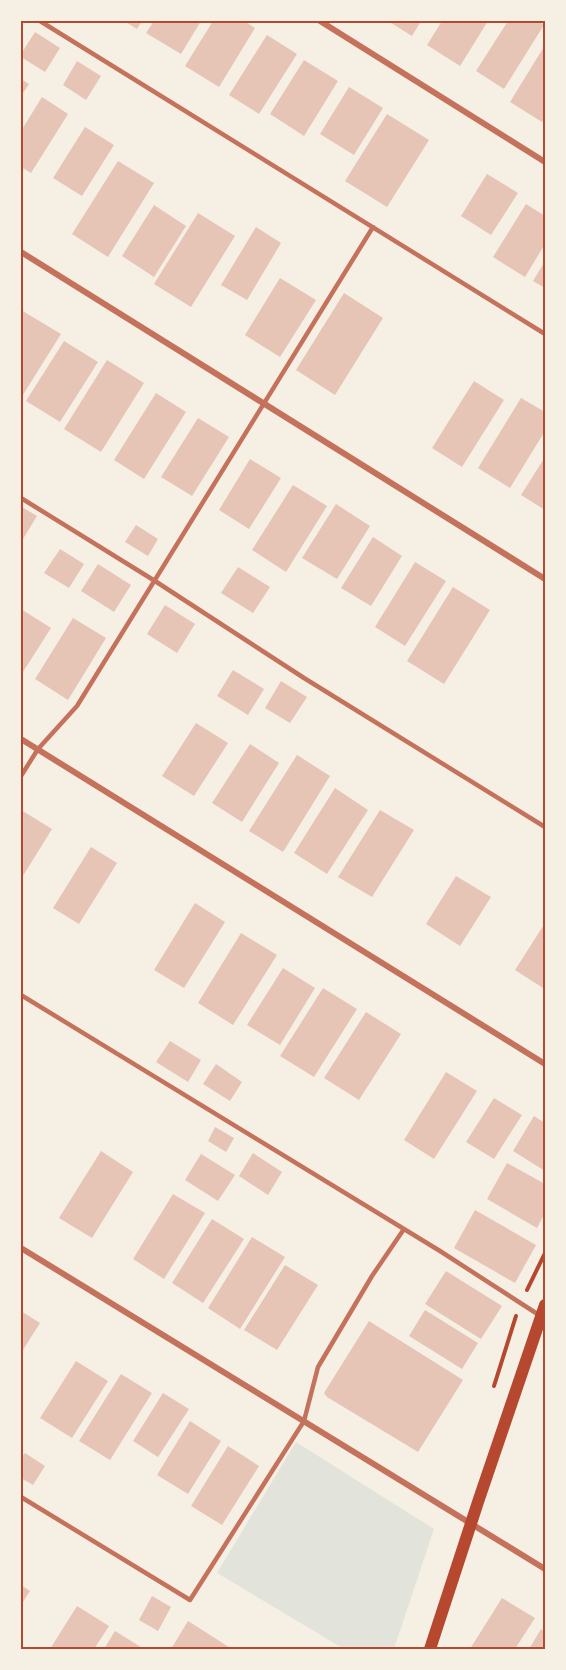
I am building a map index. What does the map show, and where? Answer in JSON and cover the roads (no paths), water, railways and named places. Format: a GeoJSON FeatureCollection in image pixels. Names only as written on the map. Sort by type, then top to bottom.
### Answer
{"type":"FeatureCollection","features":[{"type":"Feature","properties":{"kind":"main road"},"geometry":{"type":"LineString","coordinates":[[430,1649],[543,1313]]}},
{"type":"Feature","properties":{"kind":"street"},"geometry":{"type":"LineString","coordinates":[[320,21],[545,162]]}},
{"type":"Feature","properties":{"kind":"street"},"geometry":{"type":"LineString","coordinates":[[21,252],[545,579]]}},
{"type":"Feature","properties":{"kind":"street"},"geometry":{"type":"LineString","coordinates":[[21,739],[545,1064]]}},
{"type":"Feature","properties":{"kind":"street"},"geometry":{"type":"LineString","coordinates":[[21,1248],[545,1569]]}},
{"type":"Feature","properties":{"kind":"lane"},"geometry":{"type":"LineString","coordinates":[[40,21],[545,334]]}},
{"type":"Feature","properties":{"kind":"lane"},"geometry":{"type":"LineString","coordinates":[[21,776],[38,749],[77,706],[373,227]]}},
{"type":"Feature","properties":{"kind":"lane"},"geometry":{"type":"LineString","coordinates":[[21,498],[155,581],[304,678],[545,827]]}},
{"type":"Feature","properties":{"kind":"lane"},"geometry":{"type":"LineString","coordinates":[[21,995],[404,1229],[520,1303],[543,1313]]}},
{"type":"Feature","properties":{"kind":"lane"},"geometry":{"type":"LineString","coordinates":[[21,1497],[190,1600],[304,1421],[318,1367],[372,1276],[404,1229]]}}]}
